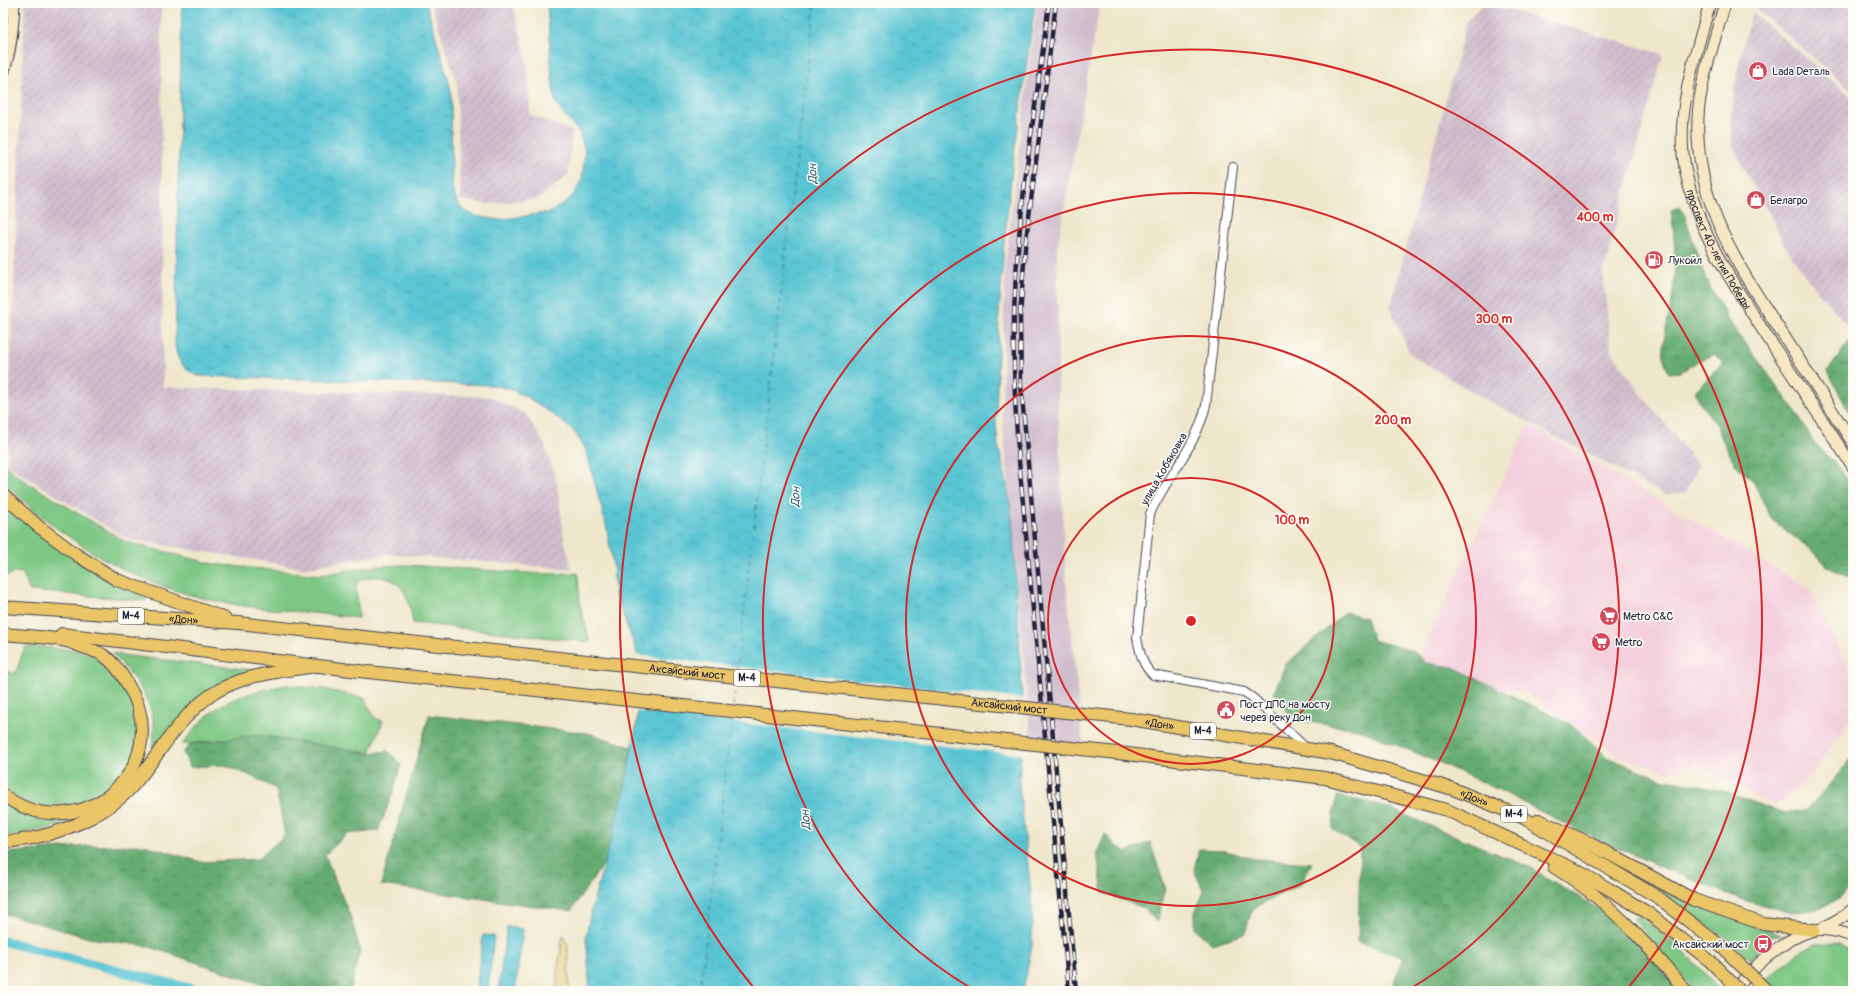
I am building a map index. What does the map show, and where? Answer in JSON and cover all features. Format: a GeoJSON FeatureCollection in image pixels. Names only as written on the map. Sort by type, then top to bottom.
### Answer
{"type":"FeatureCollection","features":[{"type":"Feature","properties":{"kind":"main road"},"geometry":{"type":"LineString","coordinates":[[3,74],[12,36],[14,3]]}},
{"type":"Feature","properties":{"kind":"main road","name":"проспект 40-летия Победы"},"geometry":{"type":"LineString","coordinates":[[1710,3],[1692,70],[1685,108],[1683,154],[1691,191],[1704,230],[1730,280],[1853,467]]}},
{"type":"Feature","properties":{"kind":"main road","name":"проспект 40-летия Победы"},"geometry":{"type":"LineString","coordinates":[[1725,3],[1705,74],[1699,109],[1698,153],[1706,188],[1718,225],[1743,273],[1853,443]]}},
{"type":"Feature","properties":{"kind":"main road"},"geometry":{"type":"LineString","coordinates":[[1685,108],[1699,109]]}},
{"type":"Feature","properties":{"kind":"main road"},"geometry":{"type":"LineString","coordinates":[[3,495],[38,526],[77,555],[117,580],[238,623]]}},
{"type":"Feature","properties":{"kind":"main road"},"geometry":{"type":"LineString","coordinates":[[3,602],[24,606]]}},
{"type":"Feature","properties":{"kind":"main road","name":"«Дон»"},"geometry":{"type":"LineString","coordinates":[[24,606],[45,605],[56,611],[238,623],[363,638]]}},
{"type":"Feature","properties":{"kind":"main road"},"geometry":{"type":"LineString","coordinates":[[3,607],[24,606]]}},
{"type":"Feature","properties":{"kind":"main road","name":"М-4"},"geometry":{"type":"LineString","coordinates":[[3,628],[11,633],[315,666]]}},
{"type":"Feature","properties":{"kind":"main road"},"geometry":{"type":"LineString","coordinates":[[3,795],[20,806],[37,812],[56,814],[86,809],[107,798],[124,780],[136,757],[141,743],[143,728],[141,715],[131,688],[120,671],[103,654],[66,641],[11,633]]}},
{"type":"Feature","properties":{"kind":"main road","name":"Аксайский мост"},"geometry":{"type":"LineString","coordinates":[[363,638],[1131,720]]}},
{"type":"Feature","properties":{"kind":"main road"},"geometry":{"type":"LineString","coordinates":[[3,842],[33,838],[52,832],[86,820],[108,807],[126,793],[136,782],[180,723],[212,694],[247,677],[268,672],[315,666]]}},
{"type":"Feature","properties":{"kind":"main road","name":"«Дон»"},"geometry":{"type":"LineString","coordinates":[[315,666],[1127,754],[1325,778],[1447,810],[1576,870],[1648,913],[1710,961],[1740,991]]}},
{"type":"Feature","properties":{"kind":"main road","name":"«Дон»"},"geometry":{"type":"LineString","coordinates":[[1131,720],[1331,753],[1453,789],[1522,817],[1659,898],[1723,948],[1767,991]]}},
{"type":"Feature","properties":{"kind":"main road"},"geometry":{"type":"LineString","coordinates":[[1522,817],[1541,820],[1548,823],[1587,842],[1694,900],[1763,924],[1817,930],[1853,937]]}},
{"type":"Feature","properties":{"kind":"main road"},"geometry":{"type":"LineString","coordinates":[[1490,830],[1570,877],[1599,898],[1629,925],[1686,991]]}},
{"type":"Feature","properties":{"kind":"main road"},"geometry":{"type":"LineString","coordinates":[[1735,991],[1745,977],[1761,961],[1800,935],[1817,930],[1846,915],[1853,908]]}},
{"type":"Feature","properties":{"kind":"street","name":"улица Кобяковка"},"geometry":{"type":"LineString","coordinates":[[1233,167],[1206,405],[1193,442],[1157,499],[1150,514],[1137,638],[1141,658],[1146,669],[1153,675],[1244,692],[1253,698],[1307,749]]}},
{"type":"Feature","properties":{"kind":"shaded area"},"geometry":{"type":"Polygon","coordinates":[[[25,3],[161,3],[163,387],[490,397],[526,414],[545,446],[557,483],[564,538],[572,569],[387,554],[303,568],[127,539],[7,465],[25,3]]]}},
{"type":"Feature","properties":{"kind":"shaded area"},"geometry":{"type":"Polygon","coordinates":[[[431,3],[512,3],[528,68],[530,115],[572,131],[568,175],[538,199],[488,204],[460,200],[457,84],[431,3]]]}},
{"type":"Feature","properties":{"kind":"shaded area"},"geometry":{"type":"Polygon","coordinates":[[[1037,3],[1100,3],[1057,250],[1058,414],[1066,580],[1083,745],[1031,740],[1002,413],[1005,264],[1037,3]]]}},
{"type":"Feature","properties":{"kind":"shaded area"},"geometry":{"type":"Polygon","coordinates":[[[1484,3],[1663,54],[1603,273],[1611,350],[1641,394],[1699,466],[1685,493],[1665,495],[1474,393],[1410,354],[1390,308],[1467,21],[1484,3]]]}},
{"type":"Feature","properties":{"kind":"shaded area"},"geometry":{"type":"Polygon","coordinates":[[[1755,3],[1853,3],[1853,91],[1754,7],[1755,3]]]}},
{"type":"Feature","properties":{"kind":"shaded area"},"geometry":{"type":"Polygon","coordinates":[[[1752,12],[1853,98],[1853,328],[1851,330],[1811,284],[1783,243],[1776,226],[1741,163],[1732,143],[1731,118],[1738,66],[1752,12]]]}},
{"type":"Feature","properties":{"kind":"shaded area"},"geometry":{"type":"Polygon","coordinates":[[[1529,424],[1810,589],[1853,677],[1853,716],[1810,777],[1775,807],[1697,764],[1669,772],[1622,757],[1525,692],[1409,677],[1529,424]]]}},
{"type":"Feature","properties":{"kind":"green space"},"geometry":{"type":"Polygon","coordinates":[[[1680,207],[1685,216],[1705,278],[1729,321],[1799,416],[1813,441],[1837,465],[1853,488],[1853,578],[1849,578],[1828,567],[1813,551],[1772,520],[1753,481],[1735,464],[1723,441],[1717,425],[1700,403],[1695,391],[1723,363],[1715,355],[1698,361],[1681,372],[1669,373],[1665,364],[1664,344],[1673,294],[1675,273],[1671,210],[1680,207]]]}},
{"type":"Feature","properties":{"kind":"green space"},"geometry":{"type":"Polygon","coordinates":[[[1853,336],[1853,420],[1828,371],[1853,336]]]}},
{"type":"Feature","properties":{"kind":"green space"},"geometry":{"type":"Polygon","coordinates":[[[3,464],[23,480],[126,542],[213,564],[319,575],[376,566],[407,565],[542,574],[578,573],[580,605],[590,642],[413,623],[408,600],[401,587],[395,582],[379,577],[367,578],[356,583],[359,618],[243,606],[194,596],[133,574],[77,542],[51,524],[3,481],[3,464]]]}},
{"type":"Feature","properties":{"kind":"green space"},"geometry":{"type":"Polygon","coordinates":[[[3,502],[122,588],[146,597],[146,601],[30,591],[22,572],[13,573],[3,578],[3,502]]]}},
{"type":"Feature","properties":{"kind":"green space"},"geometry":{"type":"Polygon","coordinates":[[[1346,612],[1366,618],[1373,640],[1413,651],[1426,663],[1453,667],[1572,725],[1609,758],[1664,780],[1726,792],[1782,813],[1807,810],[1853,757],[1853,883],[1839,899],[1814,910],[1789,912],[1743,900],[1661,867],[1575,829],[1501,791],[1440,763],[1358,729],[1303,721],[1287,712],[1274,693],[1285,665],[1346,612]]]}},
{"type":"Feature","properties":{"kind":"green space"},"geometry":{"type":"Polygon","coordinates":[[[25,647],[54,648],[75,651],[95,656],[102,660],[117,677],[136,714],[136,745],[128,767],[113,785],[93,799],[71,806],[47,808],[24,801],[3,787],[3,669],[15,674],[25,647]]]}},
{"type":"Feature","properties":{"kind":"green space"},"geometry":{"type":"Polygon","coordinates":[[[112,653],[262,671],[210,693],[157,749],[152,747],[154,725],[149,704],[133,677],[112,653]]]}},
{"type":"Feature","properties":{"kind":"green space"},"geometry":{"type":"Polygon","coordinates":[[[287,685],[323,689],[364,698],[375,718],[383,721],[370,753],[256,735],[182,744],[205,718],[222,705],[262,690],[287,685]]]}},
{"type":"Feature","properties":{"kind":"green space"},"geometry":{"type":"Polygon","coordinates":[[[429,715],[588,733],[632,747],[624,793],[606,860],[571,911],[381,885],[429,715]]]}},
{"type":"Feature","properties":{"kind":"green space"},"geometry":{"type":"Polygon","coordinates":[[[256,735],[370,753],[388,751],[401,765],[393,793],[378,831],[347,834],[325,855],[351,918],[360,950],[350,991],[305,991],[258,983],[147,946],[89,938],[3,913],[3,853],[86,846],[144,845],[201,862],[258,859],[285,835],[276,789],[249,775],[224,765],[190,767],[183,752],[191,744],[256,735]]]}},
{"type":"Feature","properties":{"kind":"green space"},"geometry":{"type":"Polygon","coordinates":[[[1337,796],[1381,805],[1529,867],[1599,909],[1648,953],[1679,991],[1390,991],[1404,958],[1358,942],[1360,847],[1332,829],[1337,796]]]}},
{"type":"Feature","properties":{"kind":"green space"},"geometry":{"type":"Polygon","coordinates":[[[3,801],[21,812],[40,817],[81,818],[48,829],[3,836],[3,801]]]}},
{"type":"Feature","properties":{"kind":"green space"},"geometry":{"type":"Polygon","coordinates":[[[1105,834],[1116,846],[1127,852],[1150,842],[1165,887],[1157,923],[1144,908],[1103,893],[1097,854],[1105,834]]]}},
{"type":"Feature","properties":{"kind":"green space"},"geometry":{"type":"Polygon","coordinates":[[[1199,849],[1222,850],[1254,859],[1312,863],[1301,884],[1252,909],[1245,934],[1212,944],[1195,929],[1195,912],[1204,892],[1194,870],[1199,849]]]}},
{"type":"Feature","properties":{"kind":"green space"},"geometry":{"type":"Polygon","coordinates":[[[1644,880],[1705,909],[1781,934],[1770,936],[1757,946],[1757,953],[1751,960],[1730,940],[1645,884],[1644,880]]]}},
{"type":"Feature","properties":{"kind":"green space"},"geometry":{"type":"Polygon","coordinates":[[[1632,917],[1640,917],[1682,950],[1717,986],[1716,991],[1695,991],[1632,917]]]}},
{"type":"Feature","properties":{"kind":"green space"},"geometry":{"type":"Polygon","coordinates":[[[1839,943],[1853,952],[1853,991],[1753,991],[1794,956],[1816,944],[1839,943]]]}},
{"type":"Feature","properties":{"kind":"sand"},"geometry":{"type":"Polygon","coordinates":[[[563,935],[568,946],[569,991],[557,991],[557,974],[563,935]]]}},
{"type":"Feature","properties":{"kind":"water","name":"Дон"},"geometry":{"type":"Polygon","coordinates":[[[182,3],[426,3],[451,90],[452,188],[457,202],[464,211],[476,216],[499,220],[551,212],[571,198],[582,181],[585,150],[579,132],[563,114],[555,100],[552,79],[547,3],[1035,3],[1012,171],[1004,244],[999,314],[996,424],[998,445],[1006,479],[1012,518],[1022,689],[1023,727],[1019,784],[1032,901],[1032,946],[1023,991],[590,991],[586,936],[592,907],[624,793],[637,721],[639,687],[637,652],[615,594],[613,565],[607,529],[586,450],[574,431],[551,413],[527,397],[510,389],[492,385],[198,376],[182,364],[177,356],[175,345],[182,3]]]}},
{"type":"Feature","properties":{"kind":"water"},"geometry":{"type":"Polygon","coordinates":[[[507,927],[523,929],[515,991],[498,991],[507,927]]]}},
{"type":"Feature","properties":{"kind":"water"},"geometry":{"type":"Polygon","coordinates":[[[483,935],[494,936],[488,991],[476,991],[483,935]]]}},
{"type":"Feature","properties":{"kind":"pier"},"geometry":{"type":"Polygon","coordinates":[[[636,655],[1024,699],[1023,755],[635,711],[636,655]]]}},
{"type":"Feature","properties":{"kind":"waterway"},"geometry":{"type":"LineString","coordinates":[[3,941],[199,991]]}},
{"type":"Feature","properties":{"kind":"ferry route"},"geometry":{"type":"LineString","coordinates":[[737,671],[815,3]]}},
{"type":"Feature","properties":{"kind":"ferry route"},"geometry":{"type":"LineString","coordinates":[[733,706],[736,682]]}},
{"type":"Feature","properties":{"kind":"ferry route"},"geometry":{"type":"LineString","coordinates":[[700,991],[732,717]]}},
{"type":"Feature","properties":{"kind":"railway"},"geometry":{"type":"LineString","coordinates":[[1049,3],[1019,238],[1014,317],[1014,367],[1018,450],[1069,991]]}},
{"type":"Feature","properties":{"kind":"railway"},"geometry":{"type":"LineString","coordinates":[[1056,3],[1025,248],[1020,317],[1021,385],[1076,991]]}},
{"type":"Feature","properties":{"kind":"place","name":"Lada Dеталь"},"geometry":{"type":"Point","coordinates":[1758,71]}},
{"type":"Feature","properties":{"kind":"place","name":"Белагро"},"geometry":{"type":"Point","coordinates":[1756,200]}},
{"type":"Feature","properties":{"kind":"place","name":"Лукойл"},"geometry":{"type":"Point","coordinates":[1654,260]}},
{"type":"Feature","properties":{"kind":"place","name":"Metro C&C"},"geometry":{"type":"Point","coordinates":[1609,616]}},
{"type":"Feature","properties":{"kind":"place","name":"Metro"},"geometry":{"type":"Point","coordinates":[1601,642]}},
{"type":"Feature","properties":{"kind":"place","name":"Пост ДПС на мосту через реку Дон"},"geometry":{"type":"Point","coordinates":[1226,710]}},
{"type":"Feature","properties":{"kind":"place","name":"Аксайский мост"},"geometry":{"type":"Point","coordinates":[1763,944]}}]}
